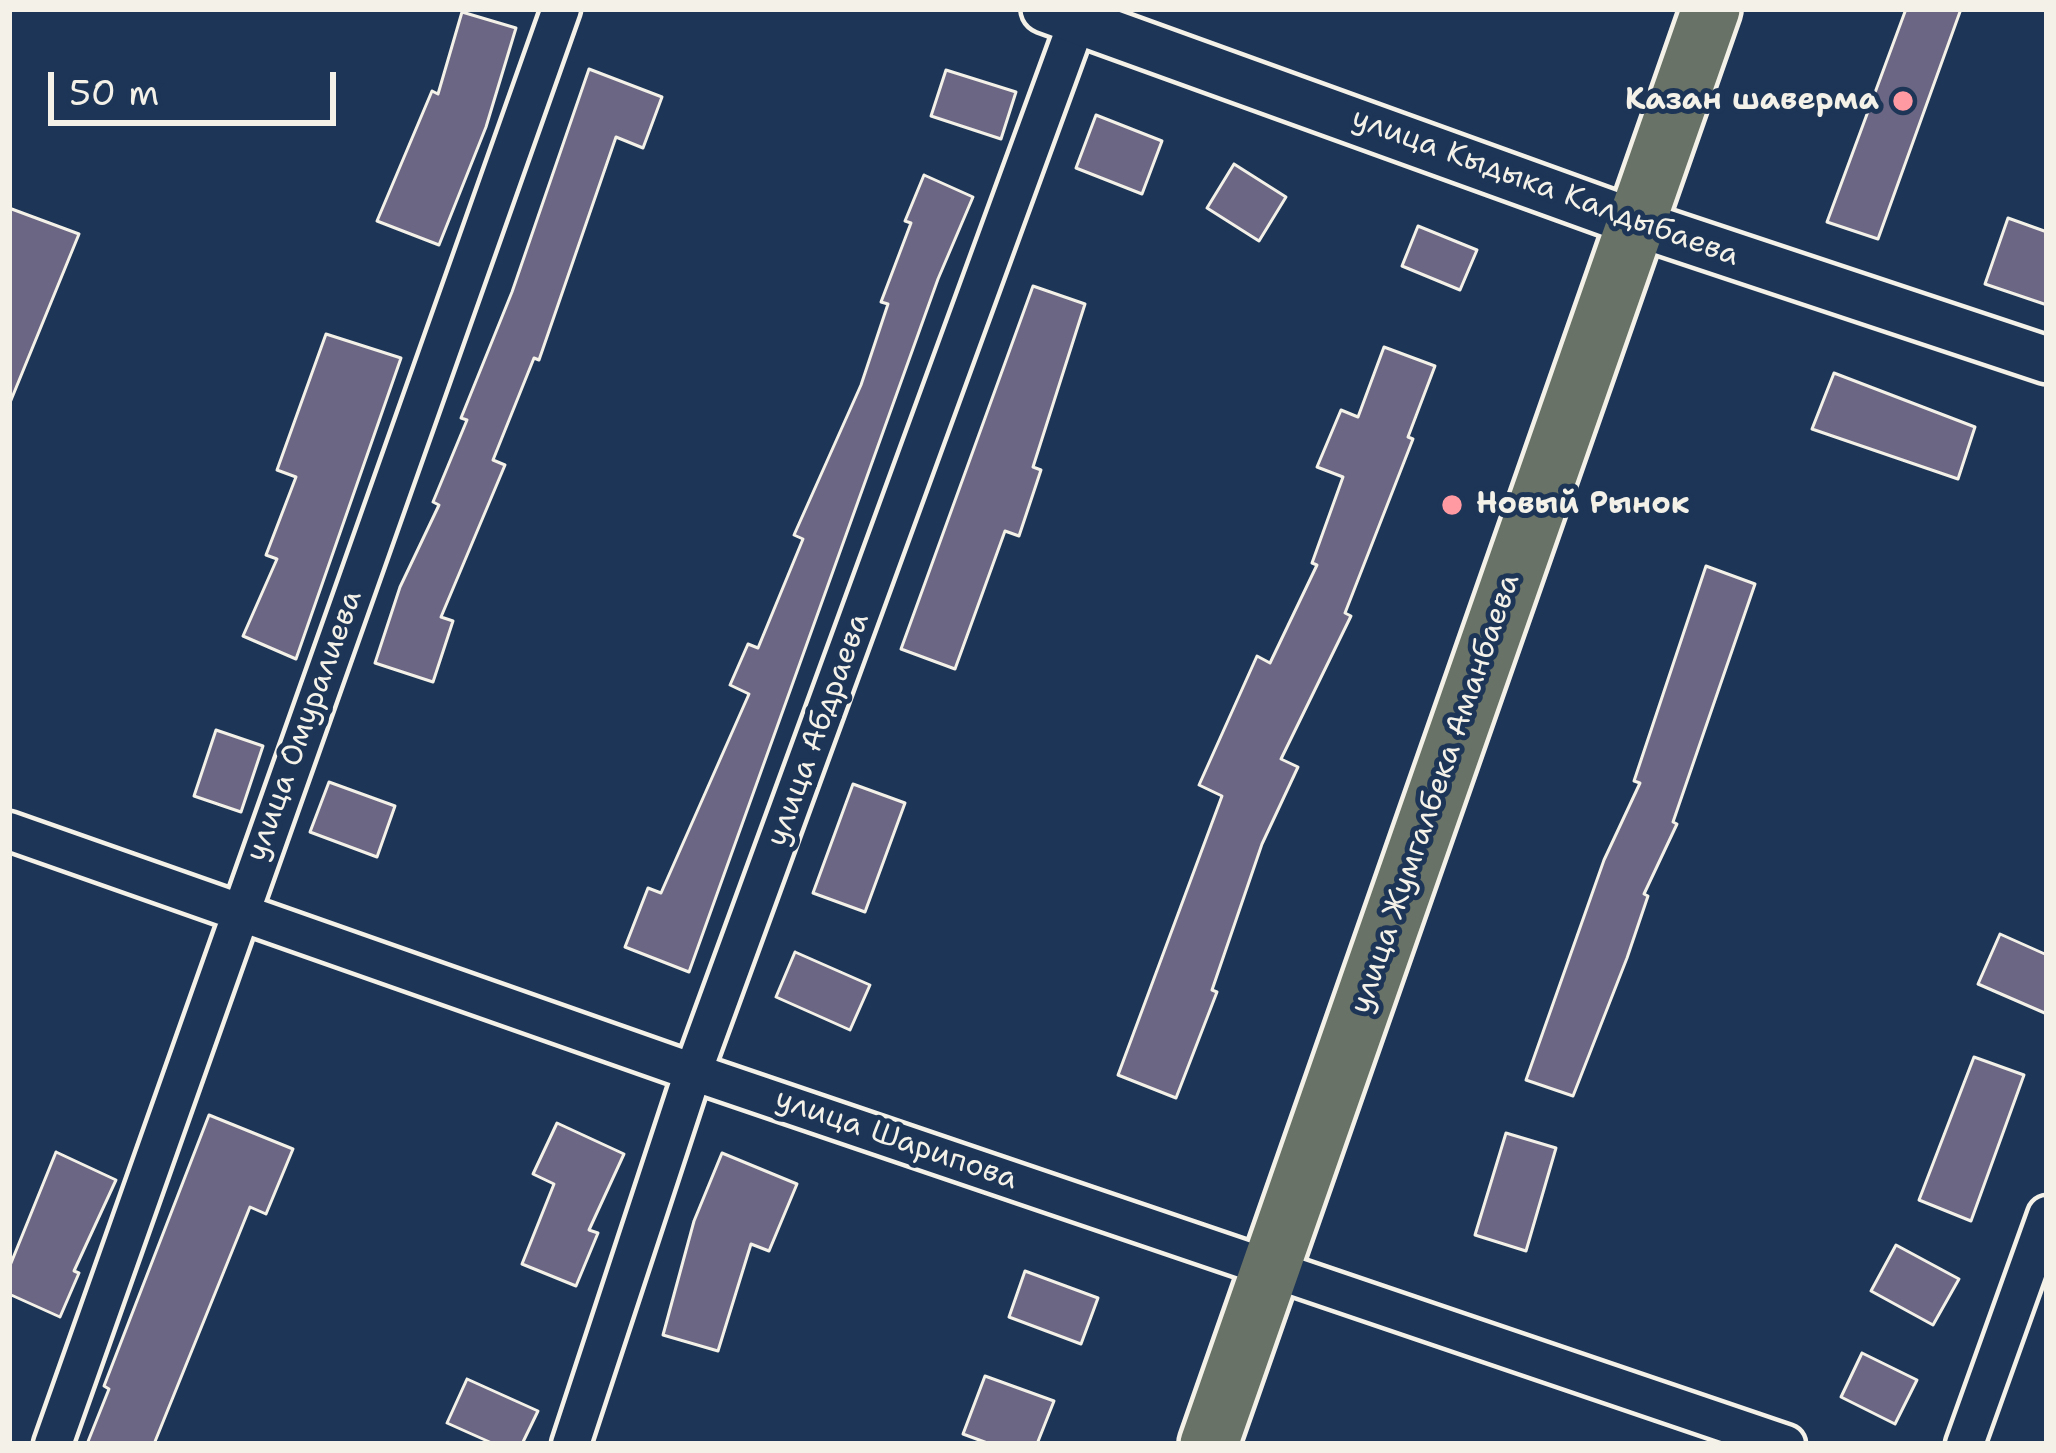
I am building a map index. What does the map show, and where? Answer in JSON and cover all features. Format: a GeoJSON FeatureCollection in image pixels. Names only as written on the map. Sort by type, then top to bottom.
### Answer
{"type":"FeatureCollection","features":[{"type":"Feature","properties":{"kind":"main road","name":"улица Жумгалбека Аманбаева"},"geometry":{"type":"LineString","coordinates":[[1209,1444],[1711,9]]}},
{"type":"Feature","properties":{"kind":"street","name":"улица Омуралиева"},"geometry":{"type":"LineString","coordinates":[[53,1444],[561,9]]}},
{"type":"Feature","properties":{"kind":"street","name":"улица Кыдыка Калдыбаева"},"geometry":{"type":"LineString","coordinates":[[1061,14],[1636,223],[2047,360]]}},
{"type":"Feature","properties":{"kind":"street","name":"улица Абдраева"},"geometry":{"type":"LineString","coordinates":[[571,1444],[693,1072],[1061,14]]}},
{"type":"Feature","properties":{"kind":"street","name":"улица Шарипова"},"geometry":{"type":"LineString","coordinates":[[9,831],[693,1072],[1786,1444]]}},
{"type":"Feature","properties":{"kind":"street"},"geometry":{"type":"LineString","coordinates":[[1965,1444],[2047,1215]]}},
{"type":"Feature","properties":{"kind":"building"},"geometry":{"type":"Polygon","coordinates":[[[1906,9],[1961,9],[1878,239],[1827,222],[1906,9]]]}},
{"type":"Feature","properties":{"kind":"building"},"geometry":{"type":"Polygon","coordinates":[[[462,12],[516,28],[486,127],[439,245],[377,221],[432,91],[438,94],[462,12]]]}},
{"type":"Feature","properties":{"kind":"building"},"geometry":{"type":"Polygon","coordinates":[[[589,69],[662,97],[643,148],[616,137],[539,360],[534,358],[493,460],[505,465],[441,617],[453,621],[433,682],[375,663],[400,587],[439,505],[433,502],[467,420],[461,418],[512,292],[589,69]]]}},
{"type":"Feature","properties":{"kind":"building"},"geometry":{"type":"Polygon","coordinates":[[[946,70],[1016,92],[1001,139],[931,116],[946,70]]]}},
{"type":"Feature","properties":{"kind":"building"},"geometry":{"type":"Polygon","coordinates":[[[1096,115],[1162,141],[1142,194],[1076,168],[1096,115]]]}},
{"type":"Feature","properties":{"kind":"building"},"geometry":{"type":"Polygon","coordinates":[[[1234,164],[1286,197],[1259,241],[1207,208],[1234,164]]]}},
{"type":"Feature","properties":{"kind":"building"},"geometry":{"type":"Polygon","coordinates":[[[924,175],[973,197],[938,279],[689,972],[625,947],[648,888],[661,893],[749,694],[730,685],[748,644],[758,648],[803,539],[794,535],[861,385],[888,304],[881,302],[911,223],[905,221],[924,175]]]}},
{"type":"Feature","properties":{"kind":"building"},"geometry":{"type":"Polygon","coordinates":[[[9,208],[79,234],[9,405],[9,208]]]}},
{"type":"Feature","properties":{"kind":"building"},"geometry":{"type":"Polygon","coordinates":[[[2008,218],[2047,232],[2047,305],[1985,284],[2008,218]]]}},
{"type":"Feature","properties":{"kind":"building"},"geometry":{"type":"Polygon","coordinates":[[[1418,226],[1477,250],[1460,290],[1402,266],[1418,226]]]}},
{"type":"Feature","properties":{"kind":"building"},"geometry":{"type":"Polygon","coordinates":[[[1033,286],[1085,304],[1033,467],[1041,470],[1019,536],[1005,531],[955,669],[901,649],[1033,286]]]}},
{"type":"Feature","properties":{"kind":"building"},"geometry":{"type":"Polygon","coordinates":[[[326,334],[401,358],[296,659],[243,636],[277,559],[266,555],[296,477],[277,470],[326,334]]]}},
{"type":"Feature","properties":{"kind":"building"},"geometry":{"type":"Polygon","coordinates":[[[1384,347],[1435,366],[1408,437],[1413,439],[1345,613],[1351,616],[1281,759],[1298,767],[1262,844],[1212,990],[1217,992],[1176,1098],[1118,1075],[1222,796],[1199,785],[1257,656],[1270,663],[1317,565],[1312,563],[1343,477],[1317,467],[1341,410],[1358,417],[1384,347]]]}},
{"type":"Feature","properties":{"kind":"building"},"geometry":{"type":"Polygon","coordinates":[[[1834,373],[1975,427],[1958,479],[1812,429],[1834,373]]]}},
{"type":"Feature","properties":{"kind":"building"},"geometry":{"type":"Polygon","coordinates":[[[1706,566],[1755,584],[1673,822],[1677,824],[1644,894],[1648,896],[1627,958],[1573,1096],[1526,1080],[1604,860],[1640,783],[1634,781],[1706,566]]]}},
{"type":"Feature","properties":{"kind":"building"},"geometry":{"type":"Polygon","coordinates":[[[216,730],[263,746],[241,812],[194,796],[216,730]]]}},
{"type":"Feature","properties":{"kind":"building"},"geometry":{"type":"Polygon","coordinates":[[[329,782],[395,806],[377,857],[310,832],[329,782]]]}},
{"type":"Feature","properties":{"kind":"building"},"geometry":{"type":"Polygon","coordinates":[[[853,784],[905,803],[865,912],[813,893],[853,784]]]}},
{"type":"Feature","properties":{"kind":"building"},"geometry":{"type":"Polygon","coordinates":[[[2000,934],[2047,955],[2047,1014],[1978,984],[2000,934]]]}},
{"type":"Feature","properties":{"kind":"building"},"geometry":{"type":"Polygon","coordinates":[[[795,952],[870,985],[850,1030],[776,997],[795,952]]]}},
{"type":"Feature","properties":{"kind":"building"},"geometry":{"type":"Polygon","coordinates":[[[1974,1057],[2024,1075],[1971,1221],[1919,1200],[1974,1057]]]}},
{"type":"Feature","properties":{"kind":"building"},"geometry":{"type":"Polygon","coordinates":[[[209,1115],[293,1149],[266,1214],[250,1207],[154,1444],[87,1444],[109,1389],[104,1386],[209,1115]]]}},
{"type":"Feature","properties":{"kind":"building"},"geometry":{"type":"Polygon","coordinates":[[[557,1123],[624,1154],[589,1230],[598,1233],[576,1286],[522,1264],[554,1184],[533,1174],[557,1123]]]}},
{"type":"Feature","properties":{"kind":"building"},"geometry":{"type":"Polygon","coordinates":[[[1506,1133],[1556,1148],[1526,1251],[1475,1235],[1506,1133]]]}},
{"type":"Feature","properties":{"kind":"building"},"geometry":{"type":"Polygon","coordinates":[[[56,1152],[116,1180],[74,1271],[79,1273],[60,1317],[9,1294],[9,1268],[56,1152]]]}},
{"type":"Feature","properties":{"kind":"building"},"geometry":{"type":"Polygon","coordinates":[[[722,1153],[797,1184],[769,1251],[751,1244],[718,1351],[663,1335],[694,1221],[722,1153]]]}},
{"type":"Feature","properties":{"kind":"building"},"geometry":{"type":"Polygon","coordinates":[[[1896,1245],[1959,1279],[1933,1325],[1871,1291],[1896,1245]]]}},
{"type":"Feature","properties":{"kind":"building"},"geometry":{"type":"Polygon","coordinates":[[[1025,1271],[1098,1298],[1081,1344],[1009,1317],[1025,1271]]]}},
{"type":"Feature","properties":{"kind":"building"},"geometry":{"type":"Polygon","coordinates":[[[1862,1353],[1917,1380],[1895,1424],[1841,1397],[1862,1353]]]}},
{"type":"Feature","properties":{"kind":"building"},"geometry":{"type":"Polygon","coordinates":[[[985,1376],[1054,1401],[1037,1444],[990,1444],[963,1434],[985,1376]]]}},
{"type":"Feature","properties":{"kind":"building"},"geometry":{"type":"Polygon","coordinates":[[[467,1379],[538,1411],[522,1444],[494,1444],[447,1423],[467,1379]]]}},
{"type":"Feature","properties":{"kind":"place","name":"Казан шаверма"},"geometry":{"type":"Point","coordinates":[1903,101]}},
{"type":"Feature","properties":{"kind":"place","name":"Новый Рынок"},"geometry":{"type":"Point","coordinates":[1452,505]}}]}
